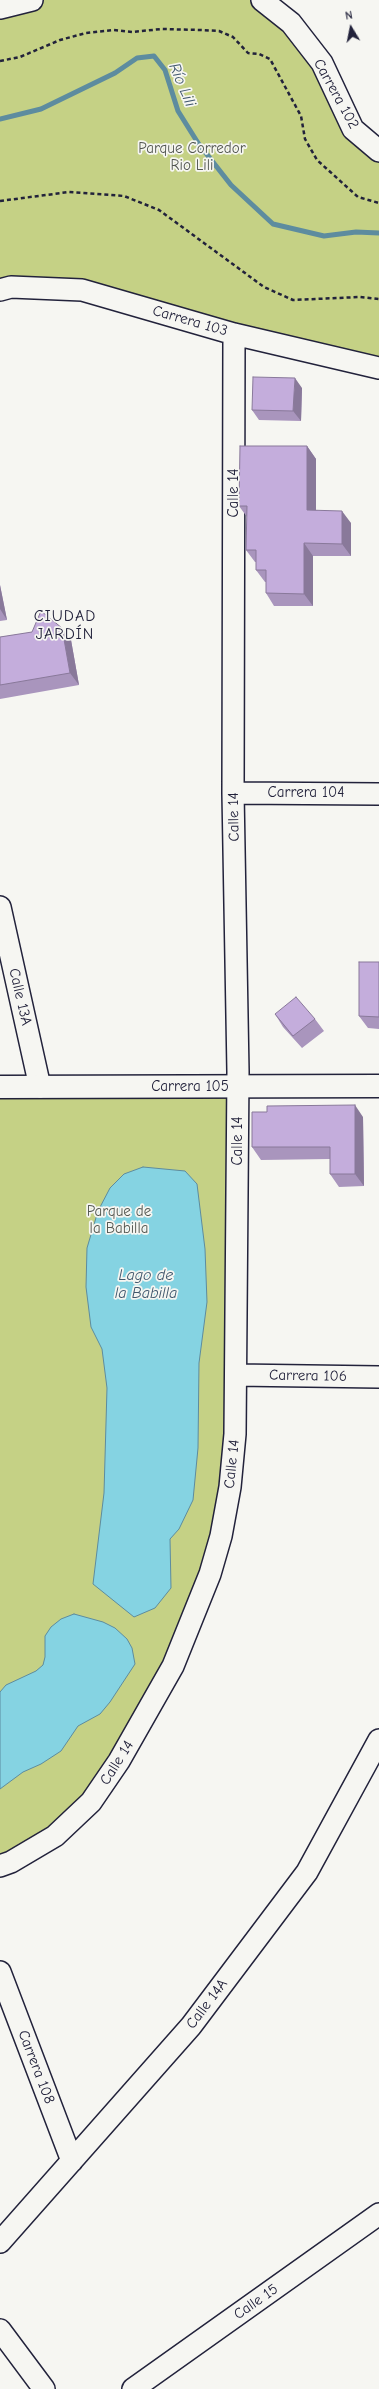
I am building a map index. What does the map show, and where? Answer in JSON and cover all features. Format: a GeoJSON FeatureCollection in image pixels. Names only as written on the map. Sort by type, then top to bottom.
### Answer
{"type":"FeatureCollection","features":[{"type":"Feature","properties":{"kind":"main road","name":"Carrera 105"},"geometry":{"type":"LineString","coordinates":[[0,1087],[379,1086]]}},
{"type":"Feature","properties":{"kind":"street"},"geometry":{"type":"LineString","coordinates":[[0,8],[32,0]]}},
{"type":"Feature","properties":{"kind":"street","name":"Carrera 102"},"geometry":{"type":"LineString","coordinates":[[262,0],[291,24],[322,64],[353,129],[379,151]]}},
{"type":"Feature","properties":{"kind":"street","name":"Carrera 103"},"geometry":{"type":"LineString","coordinates":[[0,290],[12,287],[82,290],[234,334],[379,368]]}},
{"type":"Feature","properties":{"kind":"street","name":"Calle 14"},"geometry":{"type":"LineString","coordinates":[[0,1866],[11,1862],[55,1836],[91,1802],[119,1761],[174,1666],[210,1574],[221,1536],[230,1487],[235,1434],[238,1086],[233,793],[234,334]]}},
{"type":"Feature","properties":{"kind":"street","name":"Carrera 104"},"geometry":{"type":"LineString","coordinates":[[233,793],[379,794]]}},
{"type":"Feature","properties":{"kind":"street","name":"Calle 13A"},"geometry":{"type":"LineString","coordinates":[[0,907],[40,1087]]}},
{"type":"Feature","properties":{"kind":"street","name":"Carrera 106"},"geometry":{"type":"LineString","coordinates":[[236,1374],[379,1376]]}},
{"type":"Feature","properties":{"kind":"street","name":"Calle 14A"},"geometry":{"type":"LineString","coordinates":[[0,2242],[192,2026],[307,1872],[379,1740]]}},
{"type":"Feature","properties":{"kind":"street","name":"Carrera 108"},"geometry":{"type":"LineString","coordinates":[[0,1972],[72,2161]]}},
{"type":"Feature","properties":{"kind":"street","name":"Calle 15"},"geometry":{"type":"LineString","coordinates":[[133,2389],[379,2214]]}},
{"type":"Feature","properties":{"kind":"street"},"geometry":{"type":"LineString","coordinates":[[0,2330],[44,2389]]}},
{"type":"Feature","properties":{"kind":"path"},"geometry":{"type":"LineString","coordinates":[[0,61],[20,57],[60,40],[86,33],[114,30],[132,32],[162,29],[219,31],[233,37],[248,53],[259,54],[270,59],[301,116],[304,139],[317,160],[358,197],[379,203]]}},
{"type":"Feature","properties":{"kind":"path"},"geometry":{"type":"LineString","coordinates":[[0,201],[69,192],[124,196],[159,210],[264,287],[293,300],[360,296],[379,299]]}},
{"type":"Feature","properties":{"kind":"green space","name":"Parque Corredor Rio Lili"},"geometry":{"type":"Polygon","coordinates":[[[32,0],[262,0],[379,151],[379,368],[82,290],[0,290],[0,8],[32,0]]]}},
{"type":"Feature","properties":{"kind":"green space","name":"Parque de la Babilla"},"geometry":{"type":"Polygon","coordinates":[[[238,1086],[236,1375],[210,1574],[91,1802],[0,1866],[0,1087],[238,1086]]]}},
{"type":"Feature","properties":{"kind":"water","name":"Lago de la Babilla"},"geometry":{"type":"Polygon","coordinates":[[[143,1167],[185,1171],[197,1184],[205,1249],[207,1302],[199,1363],[198,1448],[193,1500],[179,1529],[170,1539],[171,1588],[155,1608],[134,1617],[93,1584],[104,1493],[107,1388],[102,1349],[91,1327],[86,1287],[87,1248],[98,1211],[110,1188],[124,1174],[143,1167]]]}},
{"type":"Feature","properties":{"kind":"water"},"geometry":{"type":"Polygon","coordinates":[[[74,1614],[103,1622],[115,1628],[127,1639],[132,1648],[135,1664],[110,1702],[100,1714],[78,1726],[61,1751],[41,1764],[23,1772],[0,1789],[0,1692],[6,1685],[36,1671],[43,1665],[45,1657],[45,1636],[51,1627],[61,1619],[74,1614]]]}},
{"type":"Feature","properties":{"kind":"building"},"geometry":{"type":"Polygon","coordinates":[[[253,377],[295,378],[293,411],[252,410],[253,377]]]}},
{"type":"Feature","properties":{"kind":"building"},"geometry":{"type":"Polygon","coordinates":[[[240,446],[307,446],[307,510],[342,511],[342,544],[304,543],[304,594],[266,593],[266,570],[256,570],[256,550],[246,550],[247,506],[239,506],[240,446]]]}},
{"type":"Feature","properties":{"kind":"building"},"geometry":{"type":"Polygon","coordinates":[[[41,611],[62,628],[70,673],[0,685],[0,637],[32,632],[41,611]]]}},
{"type":"Feature","properties":{"kind":"building"},"geometry":{"type":"Polygon","coordinates":[[[359,962],[379,962],[379,1017],[359,1016],[359,962]]]}},
{"type":"Feature","properties":{"kind":"building"},"geometry":{"type":"Polygon","coordinates":[[[296,997],[315,1019],[293,1036],[275,1014],[296,997]]]}},
{"type":"Feature","properties":{"kind":"building"},"geometry":{"type":"Polygon","coordinates":[[[355,1105],[355,1174],[330,1174],[330,1147],[252,1147],[252,1112],[267,1112],[267,1106],[355,1105]]]}},
{"type":"Feature","properties":{"kind":"waterway","name":"Río Lili"},"geometry":{"type":"LineString","coordinates":[[0,119],[41,109],[115,73],[137,58],[154,56],[165,70],[178,111],[198,143],[231,185],[273,224],[324,236],[356,232],[379,233]]}},
{"type":"Feature","properties":{"kind":"district","name":"CIUDAD JARDÍN"},"geometry":{"type":"Point","coordinates":[65,625]}}]}
